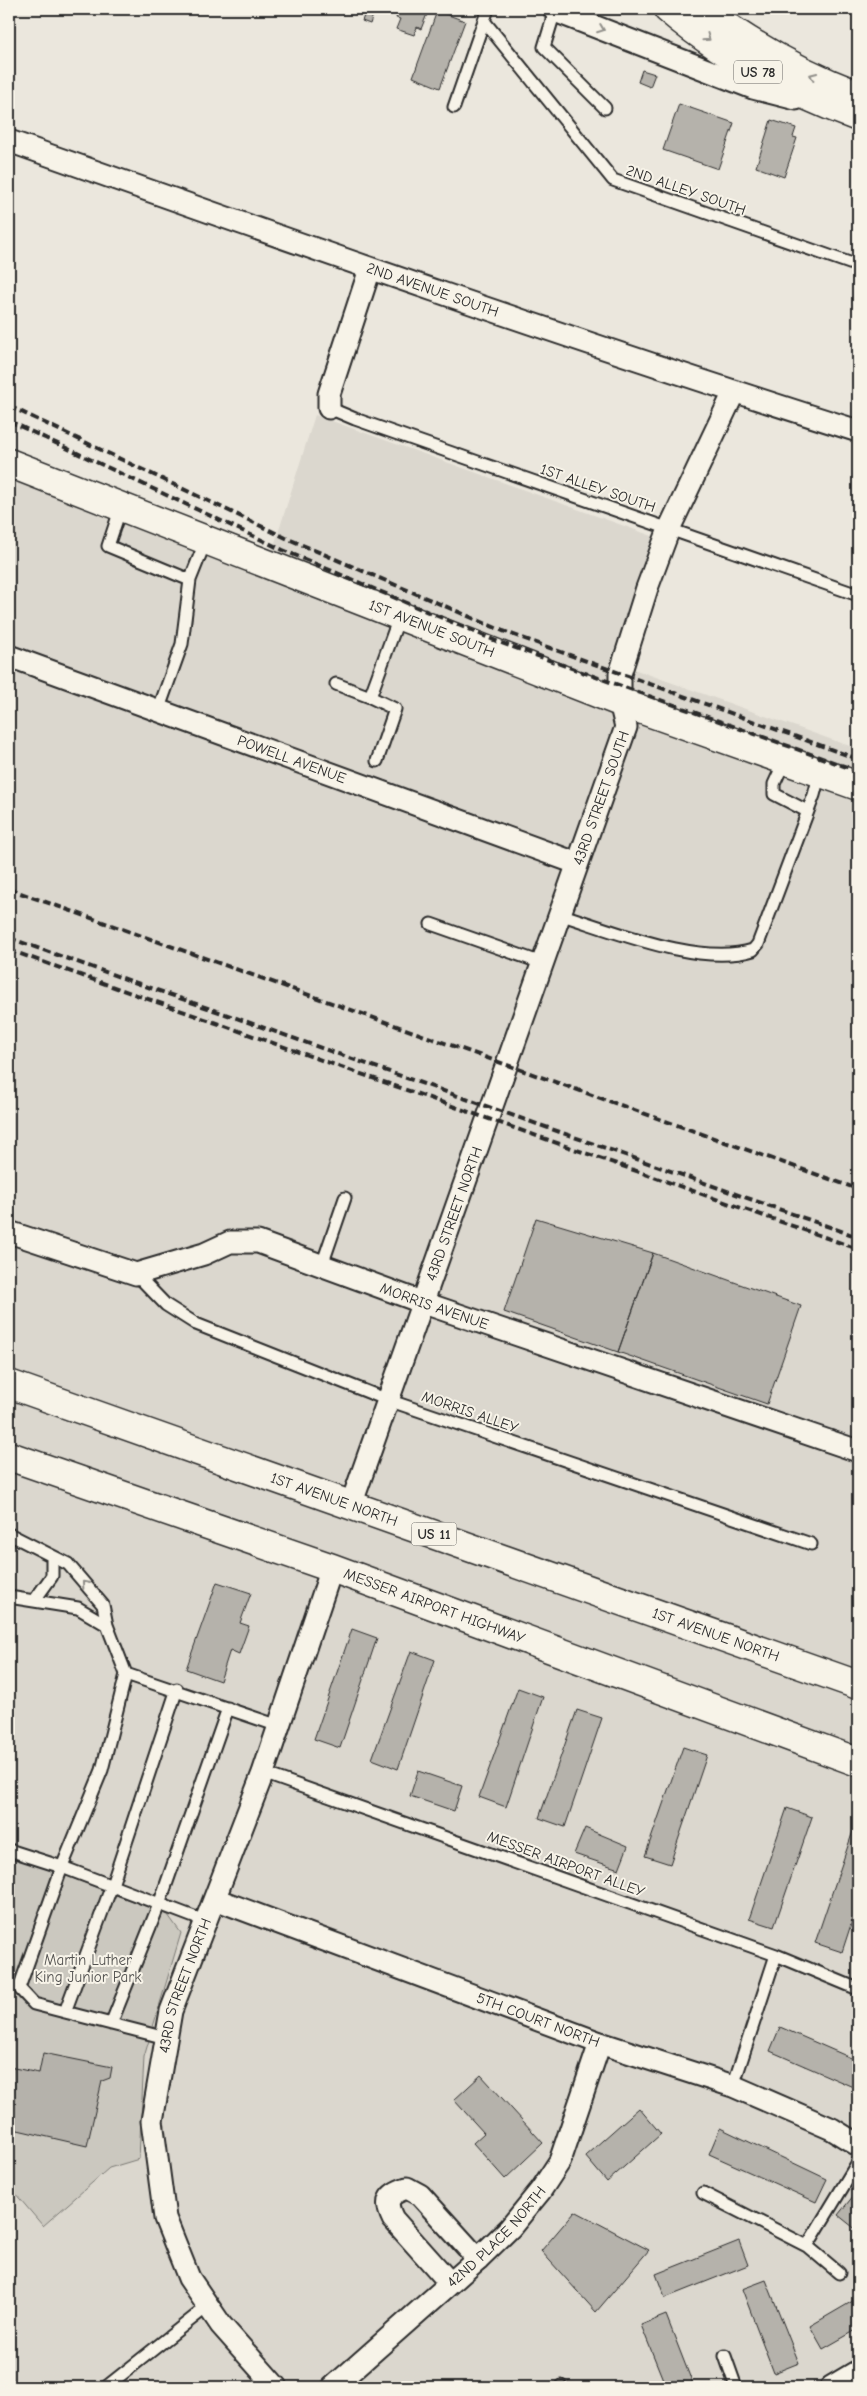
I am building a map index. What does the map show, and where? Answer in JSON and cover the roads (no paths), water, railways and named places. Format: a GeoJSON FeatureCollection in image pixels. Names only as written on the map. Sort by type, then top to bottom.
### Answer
{"type":"FeatureCollection","features":[{"type":"Feature","properties":{"kind":"main road","name":"US 78"},"geometry":{"type":"LineString","coordinates":[[668,9],[751,68],[800,93],[851,107]]}},
{"type":"Feature","properties":{"kind":"main road","name":"US 78"},"geometry":{"type":"LineString","coordinates":[[702,9],[768,53],[823,81],[851,107]]}},
{"type":"Feature","properties":{"kind":"main road","name":"1ST AVENUE SOUTH"},"geometry":{"type":"LineString","coordinates":[[9,463],[620,702],[858,786]]}},
{"type":"Feature","properties":{"kind":"main road","name":"1ST AVENUE NORTH"},"geometry":{"type":"LineString","coordinates":[[9,1384],[858,1686]]}},
{"type":"Feature","properties":{"kind":"main road","name":"MESSER AIRPORT HIGHWAY"},"geometry":{"type":"LineString","coordinates":[[9,1456],[332,1568],[858,1762]]}},
{"type":"Feature","properties":{"kind":"street"},"geometry":{"type":"LineString","coordinates":[[552,10],[582,9]]}},
{"type":"Feature","properties":{"kind":"street"},"geometry":{"type":"LineString","coordinates":[[552,10],[752,88],[851,107]]}},
{"type":"Feature","properties":{"kind":"street","name":"2ND AVENUE SOUTH"},"geometry":{"type":"LineString","coordinates":[[9,141],[370,269],[734,392],[858,431]]}},
{"type":"Feature","properties":{"kind":"street"},"geometry":{"type":"LineString","coordinates":[[328,408],[329,394],[370,269]]}},
{"type":"Feature","properties":{"kind":"street","name":"43RD STREET SOUTH"},"geometry":{"type":"LineString","coordinates":[[508,1065],[576,864],[626,727],[620,702],[620,674],[648,588],[669,529],[734,392]]}},
{"type":"Feature","properties":{"kind":"street","name":"POWELL AVENUE"},"geometry":{"type":"LineString","coordinates":[[9,656],[576,864]]}},
{"type":"Feature","properties":{"kind":"street","name":"43RD STREET NORTH"},"geometry":{"type":"LineString","coordinates":[[351,1505],[508,1065]]}},
{"type":"Feature","properties":{"kind":"street"},"geometry":{"type":"LineString","coordinates":[[9,1232],[136,1274]]}},
{"type":"Feature","properties":{"kind":"street","name":"MORRIS AVENUE"},"geometry":{"type":"LineString","coordinates":[[136,1274],[204,1254],[230,1242],[258,1242],[424,1303],[858,1452]]}},
{"type":"Feature","properties":{"kind":"street","name":"43RD STREET NORTH"},"geometry":{"type":"LineString","coordinates":[[276,2387],[221,2325],[189,2278],[165,2218],[152,2120],[171,2011],[263,1773],[332,1568]]}},
{"type":"Feature","properties":{"kind":"street","name":"5TH COURT NORTH"},"geometry":{"type":"LineString","coordinates":[[215,1899],[600,2043],[733,2086],[832,2129],[858,2145]]}},
{"type":"Feature","properties":{"kind":"street","name":"42ND PLACE NORTH"},"geometry":{"type":"LineString","coordinates":[[333,2387],[478,2259],[525,2211],[560,2161],[600,2043]]}},
{"type":"Feature","properties":{"kind":"street"},"geometry":{"type":"LineString","coordinates":[[450,2283],[393,2219],[388,2208],[389,2200],[396,2191],[407,2188],[420,2195],[478,2259]]}},
{"type":"Feature","properties":{"kind":"street"},"geometry":{"type":"LineString","coordinates":[[830,2387],[858,2371]]}},
{"type":"Feature","properties":{"kind":"lane"},"geometry":{"type":"LineString","coordinates":[[454,107],[488,9]]}},
{"type":"Feature","properties":{"kind":"lane"},"geometry":{"type":"LineString","coordinates":[[552,10],[544,47],[605,108]]}},
{"type":"Feature","properties":{"kind":"lane","name":"2ND ALLEY SOUTH"},"geometry":{"type":"LineString","coordinates":[[484,21],[614,180],[858,266]]}},
{"type":"Feature","properties":{"kind":"lane","name":"1ST ALLEY SOUTH"},"geometry":{"type":"LineString","coordinates":[[328,408],[858,595]]}},
{"type":"Feature","properties":{"kind":"lane"},"geometry":{"type":"LineString","coordinates":[[121,507],[108,546],[190,580]]}},
{"type":"Feature","properties":{"kind":"lane"},"geometry":{"type":"LineString","coordinates":[[158,711],[182,644],[190,580],[206,540]]}},
{"type":"Feature","properties":{"kind":"lane"},"geometry":{"type":"LineString","coordinates":[[370,697],[400,615]]}},
{"type":"Feature","properties":{"kind":"lane"},"geometry":{"type":"LineString","coordinates":[[336,684],[395,708],[378,762]]}},
{"type":"Feature","properties":{"kind":"lane"},"geometry":{"type":"LineString","coordinates":[[785,760],[774,784],[774,794],[777,798],[807,811]]}},
{"type":"Feature","properties":{"kind":"lane"},"geometry":{"type":"LineString","coordinates":[[559,914],[689,953],[724,954],[753,950],[758,944],[820,772]]}},
{"type":"Feature","properties":{"kind":"lane"},"geometry":{"type":"LineString","coordinates":[[431,924],[542,963]]}},
{"type":"Feature","properties":{"kind":"lane"},"geometry":{"type":"LineString","coordinates":[[322,1265],[345,1198]]}},
{"type":"Feature","properties":{"kind":"lane","name":"MORRIS ALLEY"},"geometry":{"type":"LineString","coordinates":[[136,1274],[166,1305],[196,1324],[388,1400],[811,1544]]}},
{"type":"Feature","properties":{"kind":"lane"},"geometry":{"type":"LineString","coordinates":[[9,1534],[68,1564],[103,1605],[108,1625],[126,1674],[102,1770],[62,1867],[19,1988],[34,2004],[166,2038]]}},
{"type":"Feature","properties":{"kind":"lane"},"geometry":{"type":"LineString","coordinates":[[34,1601],[52,1576],[52,1556]]}},
{"type":"Feature","properties":{"kind":"lane"},"geometry":{"type":"LineString","coordinates":[[9,1597],[78,1608],[108,1625]]}},
{"type":"Feature","properties":{"kind":"lane"},"geometry":{"type":"LineString","coordinates":[[126,1674],[176,1689],[279,1726]]}},
{"type":"Feature","properties":{"kind":"lane"},"geometry":{"type":"LineString","coordinates":[[65,2012],[112,1885],[176,1689]]}},
{"type":"Feature","properties":{"kind":"lane"},"geometry":{"type":"LineString","coordinates":[[111,2024],[160,1902],[228,1708]]}},
{"type":"Feature","properties":{"kind":"lane","name":"MESSER AIRPORT ALLEY"},"geometry":{"type":"LineString","coordinates":[[263,1773],[776,1954],[858,1989]]}},
{"type":"Feature","properties":{"kind":"lane"},"geometry":{"type":"LineString","coordinates":[[9,1850],[160,1902],[207,1922]]}},
{"type":"Feature","properties":{"kind":"lane"},"geometry":{"type":"LineString","coordinates":[[733,2086],[776,1954]]}},
{"type":"Feature","properties":{"kind":"lane"},"geometry":{"type":"LineString","coordinates":[[806,2246],[858,2162]]}},
{"type":"Feature","properties":{"kind":"lane"},"geometry":{"type":"LineString","coordinates":[[702,2193],[806,2246],[839,2273]]}},
{"type":"Feature","properties":{"kind":"lane"},"geometry":{"type":"LineString","coordinates":[[106,2387],[208,2306]]}},
{"type":"Feature","properties":{"kind":"lane"},"geometry":{"type":"LineString","coordinates":[[725,2356],[736,2387]]}},
{"type":"Feature","properties":{"kind":"railway"},"geometry":{"type":"LineString","coordinates":[[9,406],[286,538],[503,631],[858,759]]}},
{"type":"Feature","properties":{"kind":"railway"},"geometry":{"type":"LineString","coordinates":[[9,421],[283,550],[496,641],[858,771]]}},
{"type":"Feature","properties":{"kind":"railway"},"geometry":{"type":"LineString","coordinates":[[9,889],[858,1189]]}},
{"type":"Feature","properties":{"kind":"railway"},"geometry":{"type":"LineString","coordinates":[[9,938],[858,1237]]}},
{"type":"Feature","properties":{"kind":"railway"},"geometry":{"type":"LineString","coordinates":[[9,950],[858,1249]]}},
{"type":"Feature","properties":{"kind":"park label","name":"Martin Luther King Junior Park"},"geometry":{"type":"Point","coordinates":[88,1968]}}]}
